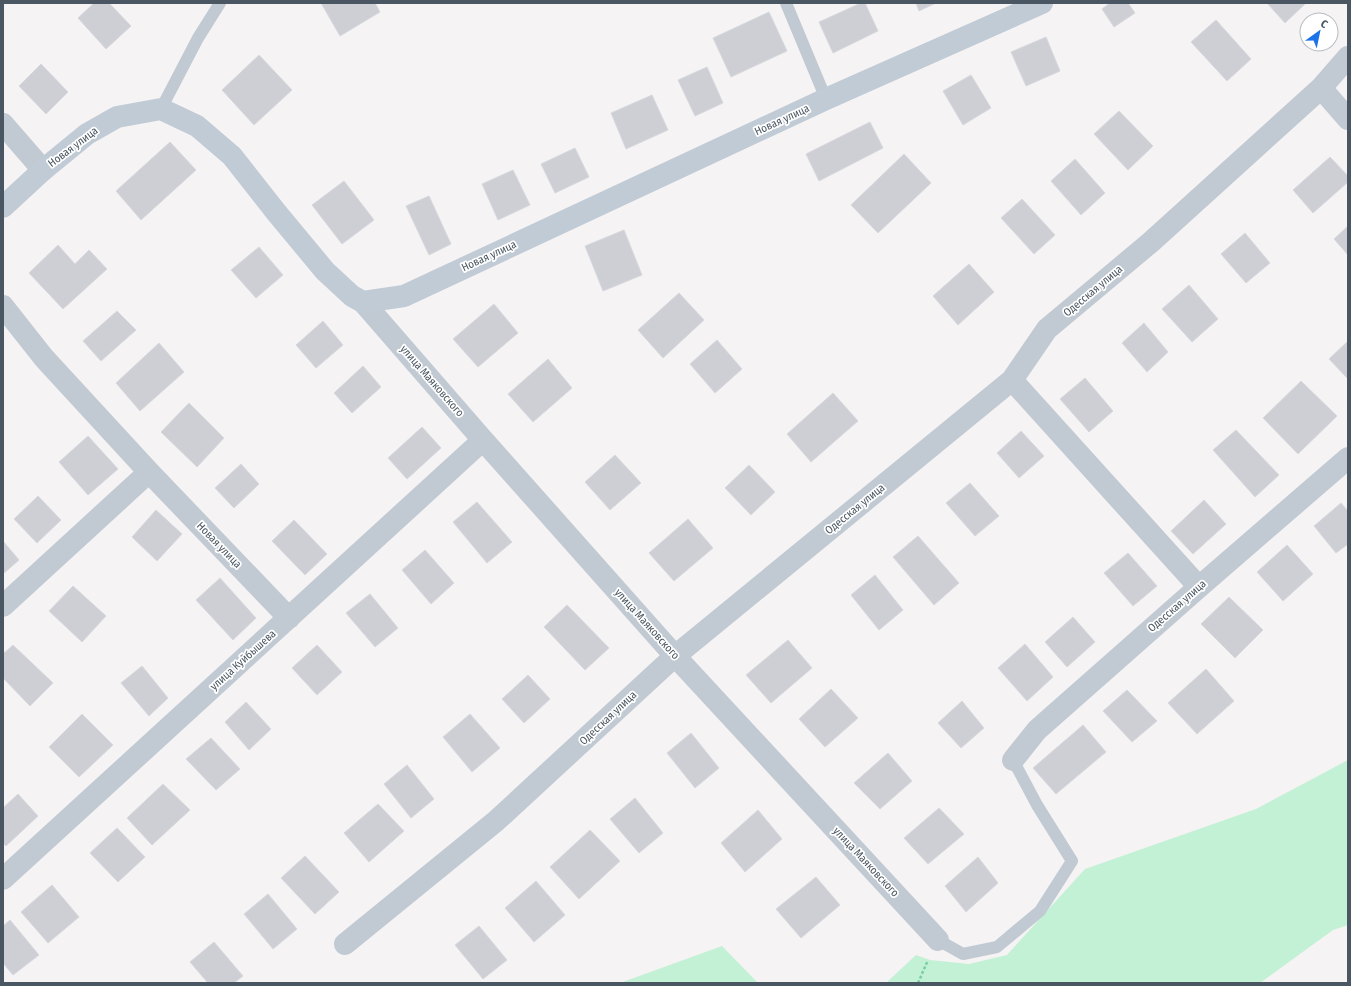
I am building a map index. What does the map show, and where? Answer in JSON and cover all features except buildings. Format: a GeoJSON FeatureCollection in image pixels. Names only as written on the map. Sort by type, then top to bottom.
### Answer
{"type":"FeatureCollection","features":[{"type":"Feature","properties":{"kind":"main road","name":"Новая улица"},"geometry":{"type":"LineString","coordinates":[[363,302],[404,296],[826,99],[1042,3]]}},
{"type":"Feature","properties":{"kind":"main road","name":"Новая улица"},"geometry":{"type":"LineString","coordinates":[[3,208],[43,170],[87,134],[116,117],[161,109]]}},
{"type":"Feature","properties":{"kind":"main road"},"geometry":{"type":"LineString","coordinates":[[161,109],[197,126],[232,156],[325,271],[352,296],[363,302]]}},
{"type":"Feature","properties":{"kind":"street","name":"Одесская улица"},"geometry":{"type":"LineString","coordinates":[[345,944],[496,820],[675,656],[1012,380],[1047,330],[1151,242],[1321,88],[1348,56]]}},
{"type":"Feature","properties":{"kind":"street"},"geometry":{"type":"LineString","coordinates":[[1321,88],[1348,119]]}},
{"type":"Feature","properties":{"kind":"street"},"geometry":{"type":"LineString","coordinates":[[3,124],[43,170]]}},
{"type":"Feature","properties":{"kind":"street","name":"улица Маяковского"},"geometry":{"type":"LineString","coordinates":[[363,302],[483,440],[675,656],[938,940]]}},
{"type":"Feature","properties":{"kind":"street","name":"Новая улица"},"geometry":{"type":"LineString","coordinates":[[3,306],[44,358],[149,472],[289,618]]}},
{"type":"Feature","properties":{"kind":"street"},"geometry":{"type":"LineString","coordinates":[[1012,380],[1199,587]]}},
{"type":"Feature","properties":{"kind":"street","name":"улица Куйбышева"},"geometry":{"type":"LineString","coordinates":[[3,879],[483,440]]}},
{"type":"Feature","properties":{"kind":"street","name":"Одесская улица"},"geometry":{"type":"LineString","coordinates":[[1013,760],[1037,730],[1348,458]]}},
{"type":"Feature","properties":{"kind":"street"},"geometry":{"type":"LineString","coordinates":[[3,606],[149,472]]}},
{"type":"Feature","properties":{"kind":"lane"},"geometry":{"type":"LineString","coordinates":[[161,109],[198,38],[220,3]]}},
{"type":"Feature","properties":{"kind":"lane"},"geometry":{"type":"LineString","coordinates":[[786,3],[826,99]]}},
{"type":"Feature","properties":{"kind":"lane"},"geometry":{"type":"LineString","coordinates":[[938,940],[963,954],[997,947],[1040,911],[1072,861],[1037,805],[1013,760]]}},
{"type":"Feature","properties":{"kind":"green space"},"geometry":{"type":"Polygon","coordinates":[[[1348,760],[1348,925],[1333,930],[1260,983],[886,983],[916,955],[930,960],[969,964],[1007,955],[1085,869],[1256,809],[1348,760]]]}},
{"type":"Feature","properties":{"kind":"green space"},"geometry":{"type":"Polygon","coordinates":[[[722,946],[758,983],[620,983],[722,946]]]}}]}
